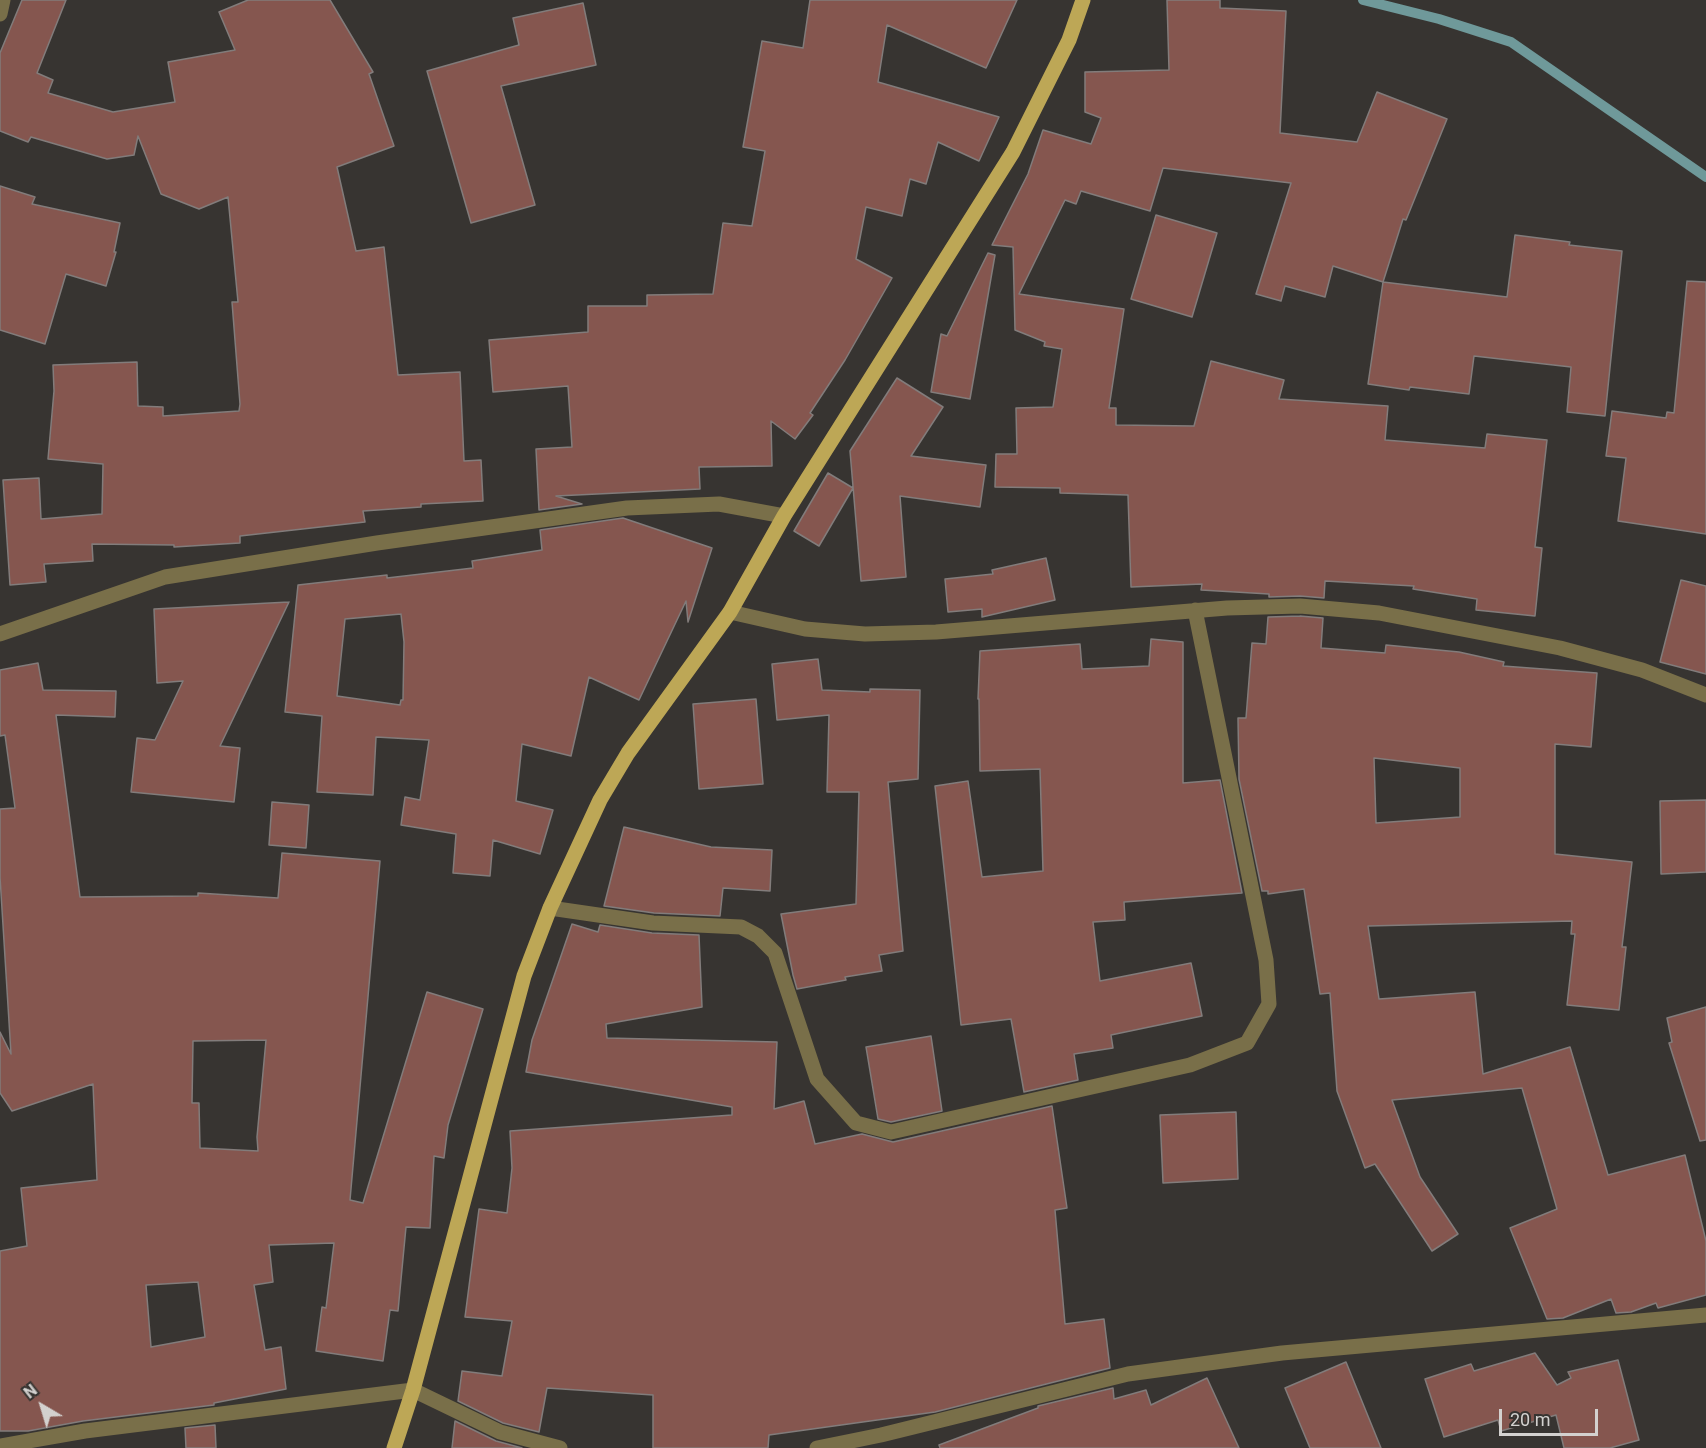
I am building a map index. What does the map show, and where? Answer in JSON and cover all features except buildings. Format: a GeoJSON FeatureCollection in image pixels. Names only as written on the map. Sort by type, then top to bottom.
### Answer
{"type":"FeatureCollection","features":[{"type":"Feature","properties":{"kind":"main road"},"geometry":{"type":"LineString","coordinates":[[394,1448],[413,1390],[524,976],[550,908],[600,800],[628,753],[730,612],[784,516],[1013,152],[1069,40],[1083,0]]}},
{"type":"Feature","properties":{"kind":"street"},"geometry":{"type":"LineString","coordinates":[[0,14],[3,0]]}},
{"type":"Feature","properties":{"kind":"street"},"geometry":{"type":"LineString","coordinates":[[0,634],[165,577],[377,543],[627,508],[719,504],[784,516]]}},
{"type":"Feature","properties":{"kind":"street"},"geometry":{"type":"LineString","coordinates":[[730,612],[805,629],[865,634],[936,632],[1195,610],[1300,606],[1379,613],[1560,648],[1642,670],[1706,695]]}},
{"type":"Feature","properties":{"kind":"street"},"geometry":{"type":"LineString","coordinates":[[550,908],[653,923],[741,927],[758,936],[775,953],[817,1079],[856,1123],[891,1132],[1190,1065],[1247,1043],[1269,1004],[1266,960],[1195,610]]}},
{"type":"Feature","properties":{"kind":"street"},"geometry":{"type":"LineString","coordinates":[[817,1448],[881,1435],[1128,1374],[1282,1353],[1706,1315]]}},
{"type":"Feature","properties":{"kind":"street"},"geometry":{"type":"LineString","coordinates":[[0,1446],[85,1431],[413,1390],[500,1432],[560,1448]]}},
{"type":"Feature","properties":{"kind":"waterway"},"geometry":{"type":"LineString","coordinates":[[1363,0],[1439,19],[1511,42],[1706,177]]}}]}
